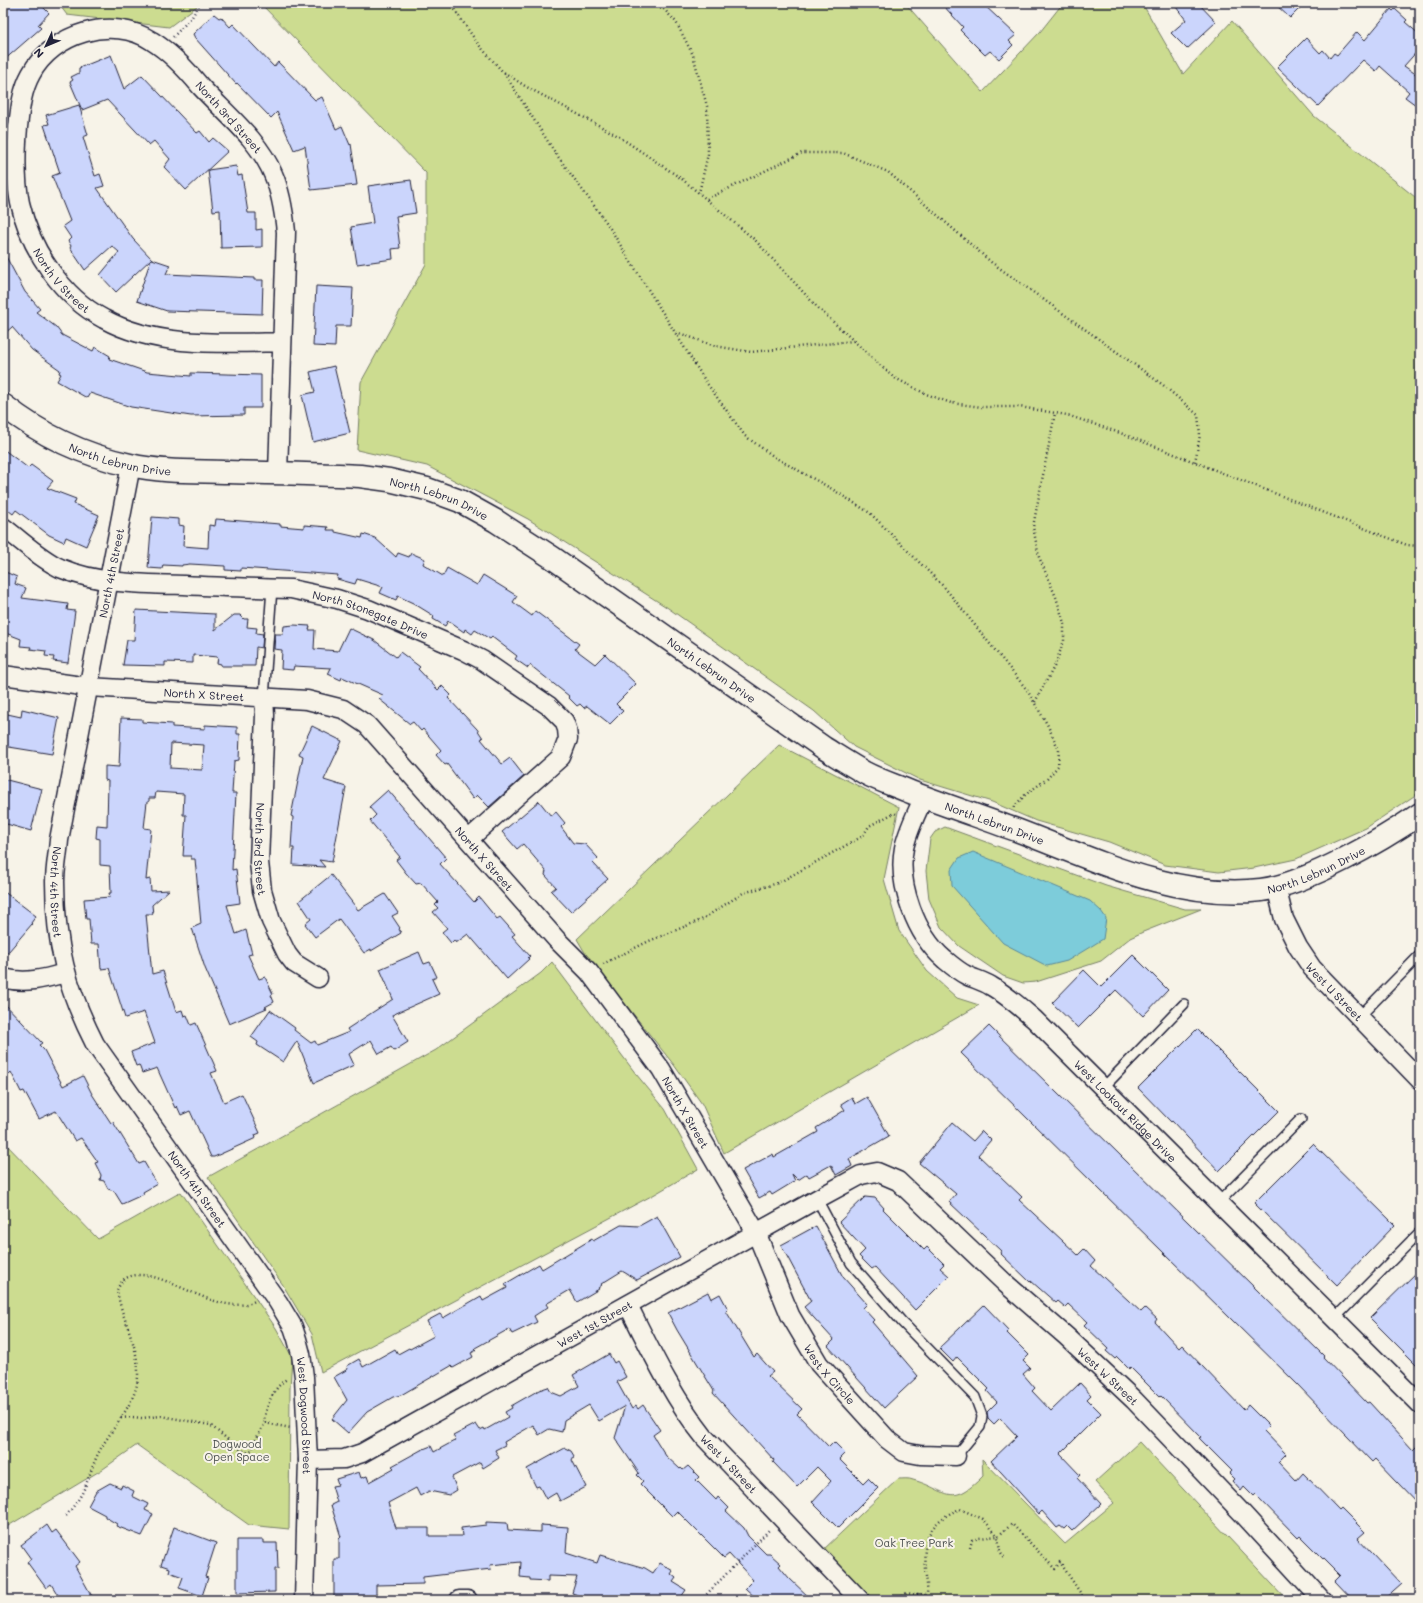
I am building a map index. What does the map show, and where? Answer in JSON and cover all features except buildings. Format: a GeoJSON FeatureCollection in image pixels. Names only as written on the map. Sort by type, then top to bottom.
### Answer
{"type":"FeatureCollection","features":[{"type":"Feature","properties":{"kind":"street","name":"North 3rd Street"},"geometry":{"type":"LineString","coordinates":[[42,59],[69,38],[88,31],[102,28],[116,29],[139,34],[152,40],[194,79],[237,124],[265,159],[273,174],[284,214],[286,232],[278,473]]}},
{"type":"Feature","properties":{"kind":"street","name":"North V Street"},"geometry":{"type":"LineString","coordinates":[[42,59],[31,74],[21,104],[17,139],[19,202],[26,225],[38,251],[67,291],[103,319],[145,335],[170,340],[237,343],[282,342]]}},
{"type":"Feature","properties":{"kind":"street","name":"North Lebrun Drive"},"geometry":{"type":"LineString","coordinates":[[3,405],[25,422],[64,443],[93,455],[132,465],[181,471],[360,476],[389,480],[427,489],[460,501],[496,521],[553,558],[824,748],[865,773],[924,797],[1129,872],[1194,890],[1227,892],[1262,890],[1287,884],[1321,869],[1419,817]]}},
{"type":"Feature","properties":{"kind":"street","name":"North 4th Street"},"geometry":{"type":"LineString","coordinates":[[132,465],[59,840],[54,881],[59,945],[65,973],[84,1022],[95,1044],[240,1249]]}},
{"type":"Feature","properties":{"kind":"street","name":"North Stonegate Drive"},"geometry":{"type":"LineString","coordinates":[[3,527],[52,564],[74,572],[109,580],[146,584],[272,588],[306,591],[368,609],[463,650],[482,660],[549,706],[564,721],[568,739],[561,757],[469,839]]}},
{"type":"Feature","properties":{"kind":"street","name":"North X Street"},"geometry":{"type":"LineString","coordinates":[[3,675],[89,687],[307,700],[325,703],[343,709],[357,717],[367,725],[557,940],[589,972],[661,1069],[756,1232]]}},
{"type":"Feature","properties":{"kind":"street","name":"North 3rd Street"},"geometry":{"type":"LineString","coordinates":[[264,698],[265,715],[259,862],[262,890],[271,921],[287,954],[294,963],[318,978]]}},
{"type":"Feature","properties":{"kind":"street","name":"West Lookout Ridge Drive"},"geometry":{"type":"LineString","coordinates":[[924,797],[913,820],[904,849],[903,877],[908,902],[920,929],[942,958],[965,975],[990,985],[1011,1000],[1034,1020],[1420,1404]]}},
{"type":"Feature","properties":{"kind":"street","name":"West U Street"},"geometry":{"type":"LineString","coordinates":[[1276,886],[1284,919],[1298,947],[1312,968],[1420,1080]]}},
{"type":"Feature","properties":{"kind":"street"},"geometry":{"type":"LineString","coordinates":[[3,978],[12,980],[37,981],[65,973]]}},
{"type":"Feature","properties":{"kind":"street","name":"West 1st Street"},"geometry":{"type":"LineString","coordinates":[[308,1460],[344,1459],[362,1453],[756,1232],[861,1175],[877,1172]]}},
{"type":"Feature","properties":{"kind":"street","name":"West W Street"},"geometry":{"type":"LineString","coordinates":[[877,1172],[898,1181],[1006,1284],[1066,1336],[1134,1400],[1243,1514],[1322,1600]]}},
{"type":"Feature","properties":{"kind":"street","name":"West X Circle"},"geometry":{"type":"LineString","coordinates":[[756,1232],[790,1316],[819,1364],[887,1439],[904,1452],[920,1455],[956,1456]]}},
{"type":"Feature","properties":{"kind":"street","name":"West Dogwood Street"},"geometry":{"type":"LineString","coordinates":[[240,1249],[272,1292],[292,1327],[301,1354],[304,1377],[308,1460],[304,1600]]}},
{"type":"Feature","properties":{"kind":"street","name":"West Y Street"},"geometry":{"type":"LineString","coordinates":[[628,1305],[670,1387],[705,1438],[860,1600]]}},
{"type":"Feature","properties":{"kind":"street"},"geometry":{"type":"LineString","coordinates":[[459,1600],[468,1600]]}},
{"type":"Feature","properties":{"kind":"lane"},"geometry":{"type":"LineString","coordinates":[[264,698],[272,588]]}},
{"type":"Feature","properties":{"kind":"lane"},"geometry":{"type":"LineString","coordinates":[[1359,1016],[1420,955]]}},
{"type":"Feature","properties":{"kind":"lane"},"geometry":{"type":"LineString","coordinates":[[1103,1088],[1184,1004]]}},
{"type":"Feature","properties":{"kind":"lane"},"geometry":{"type":"LineString","coordinates":[[1218,1203],[1301,1119]]}},
{"type":"Feature","properties":{"kind":"lane"},"geometry":{"type":"LineString","coordinates":[[817,1199],[851,1263],[902,1322],[975,1397],[982,1416],[982,1422],[980,1428],[956,1456]]}},
{"type":"Feature","properties":{"kind":"lane"},"geometry":{"type":"LineString","coordinates":[[1334,1318],[1418,1234]]}},
{"type":"Feature","properties":{"kind":"path"},"geometry":{"type":"LineString","coordinates":[[161,48],[192,17],[200,3]]}},
{"type":"Feature","properties":{"kind":"path"},"geometry":{"type":"LineString","coordinates":[[450,3],[478,44],[502,71],[556,154],[606,222],[706,382],[745,436],[776,458],[832,489],[870,513],[945,588],[1027,690],[1035,702],[1059,750],[1058,766],[1047,779],[1016,803],[1000,825]]}},
{"type":"Feature","properties":{"kind":"path"},"geometry":{"type":"LineString","coordinates":[[658,3],[676,22],[693,55],[708,106],[708,154],[699,193]]}},
{"type":"Feature","properties":{"kind":"path"},"geometry":{"type":"LineString","coordinates":[[502,71],[526,86],[615,134],[682,179],[755,240],[817,307],[893,377],[926,394],[951,403],[982,407],[1020,407],[1067,415],[1123,434],[1408,545],[1420,546]]}},
{"type":"Feature","properties":{"kind":"path"},"geometry":{"type":"LineString","coordinates":[[707,199],[802,153],[843,153],[888,172],[991,262],[1144,372],[1198,415],[1200,435],[1195,462]]}},
{"type":"Feature","properties":{"kind":"path"},"geometry":{"type":"LineString","coordinates":[[675,332],[715,346],[751,352],[854,341]]}},
{"type":"Feature","properties":{"kind":"path"},"geometry":{"type":"LineString","coordinates":[[1035,702],[1055,665],[1064,641],[1064,623],[1056,597],[1039,557],[1033,527],[1054,413]]}},
{"type":"Feature","properties":{"kind":"path"},"geometry":{"type":"LineString","coordinates":[[589,972],[649,941],[701,920],[743,893],[778,883],[863,836],[869,826],[894,813],[913,820]]}},
{"type":"Feature","properties":{"kind":"path"},"geometry":{"type":"LineString","coordinates":[[66,1516],[83,1492],[98,1453],[121,1418],[135,1391],[139,1373],[134,1346],[120,1307],[117,1290],[124,1278],[137,1274],[156,1278],[215,1301],[236,1306],[250,1304],[272,1292]]}},
{"type":"Feature","properties":{"kind":"path"},"geometry":{"type":"LineString","coordinates":[[121,1418],[160,1416],[210,1425],[241,1450],[247,1452],[252,1450],[258,1432],[265,1423],[265,1416],[278,1386],[286,1379],[304,1377]]}},
{"type":"Feature","properties":{"kind":"path"},"geometry":{"type":"LineString","coordinates":[[265,1423],[307,1430]]}},
{"type":"Feature","properties":{"kind":"path"},"geometry":{"type":"LineString","coordinates":[[901,1600],[903,1595],[907,1593],[923,1596],[927,1594],[925,1547],[932,1527],[947,1513],[960,1509],[983,1519],[998,1536],[1000,1551],[1004,1557]]}},
{"type":"Feature","properties":{"kind":"path"},"geometry":{"type":"LineString","coordinates":[[701,1600],[781,1518]]}},
{"type":"Feature","properties":{"kind":"path"},"geometry":{"type":"LineString","coordinates":[[970,1548],[972,1540],[998,1536],[1012,1524],[1055,1569],[1060,1562],[1085,1600]]}},
{"type":"Feature","properties":{"kind":"green space"},"geometry":{"type":"Polygon","coordinates":[[[58,3],[201,3],[169,27],[67,15],[58,3]]]}},
{"type":"Feature","properties":{"kind":"green space"},"geometry":{"type":"Polygon","coordinates":[[[260,3],[905,3],[983,92],[1040,32],[1063,3],[1142,3],[1183,74],[1232,21],[1314,116],[1420,201],[1420,333],[1415,382],[1420,402],[1420,792],[1366,828],[1296,859],[1254,868],[1219,872],[1165,865],[1109,842],[1036,821],[992,802],[920,780],[854,747],[814,711],[668,608],[528,519],[427,466],[357,450],[361,382],[426,264],[426,173],[260,3]]]}},
{"type":"Feature","properties":{"kind":"green space"},"geometry":{"type":"Polygon","coordinates":[[[779,745],[899,807],[884,879],[899,931],[927,971],[957,998],[979,1005],[724,1153],[702,1104],[674,1065],[587,956],[577,939],[779,745]]]}},
{"type":"Feature","properties":{"kind":"green space"},"geometry":{"type":"Polygon","coordinates":[[[945,827],[1106,886],[1185,909],[1201,909],[1130,938],[1101,961],[1036,982],[1023,983],[1003,976],[959,946],[941,927],[929,899],[926,871],[930,839],[935,832],[945,827]]]}},
{"type":"Feature","properties":{"kind":"green space"},"geometry":{"type":"Polygon","coordinates":[[[552,962],[636,1074],[665,1109],[698,1169],[655,1194],[321,1372],[312,1334],[283,1285],[208,1177],[436,1050],[541,973],[552,962]]]}},
{"type":"Feature","properties":{"kind":"green space","name":"Dogwood Open Space"},"geometry":{"type":"Polygon","coordinates":[[[3,1141],[98,1239],[181,1192],[276,1328],[292,1357],[290,1388],[289,1529],[249,1525],[137,1445],[103,1469],[3,1529],[3,1318],[5,1317],[3,1315],[3,1141]]]}},
{"type":"Feature","properties":{"kind":"green space","name":"Oak Tree Park"},"geometry":{"type":"Polygon","coordinates":[[[1139,1442],[1287,1600],[871,1600],[823,1550],[898,1479],[911,1479],[941,1492],[955,1495],[972,1486],[983,1476],[982,1459],[1065,1544],[1114,1503],[1095,1482],[1139,1442]]]}},
{"type":"Feature","properties":{"kind":"water"},"geometry":{"type":"Polygon","coordinates":[[[973,852],[1090,901],[1106,918],[1103,939],[1067,961],[1047,966],[1003,943],[952,886],[951,870],[959,858],[973,852]]]}}]}
